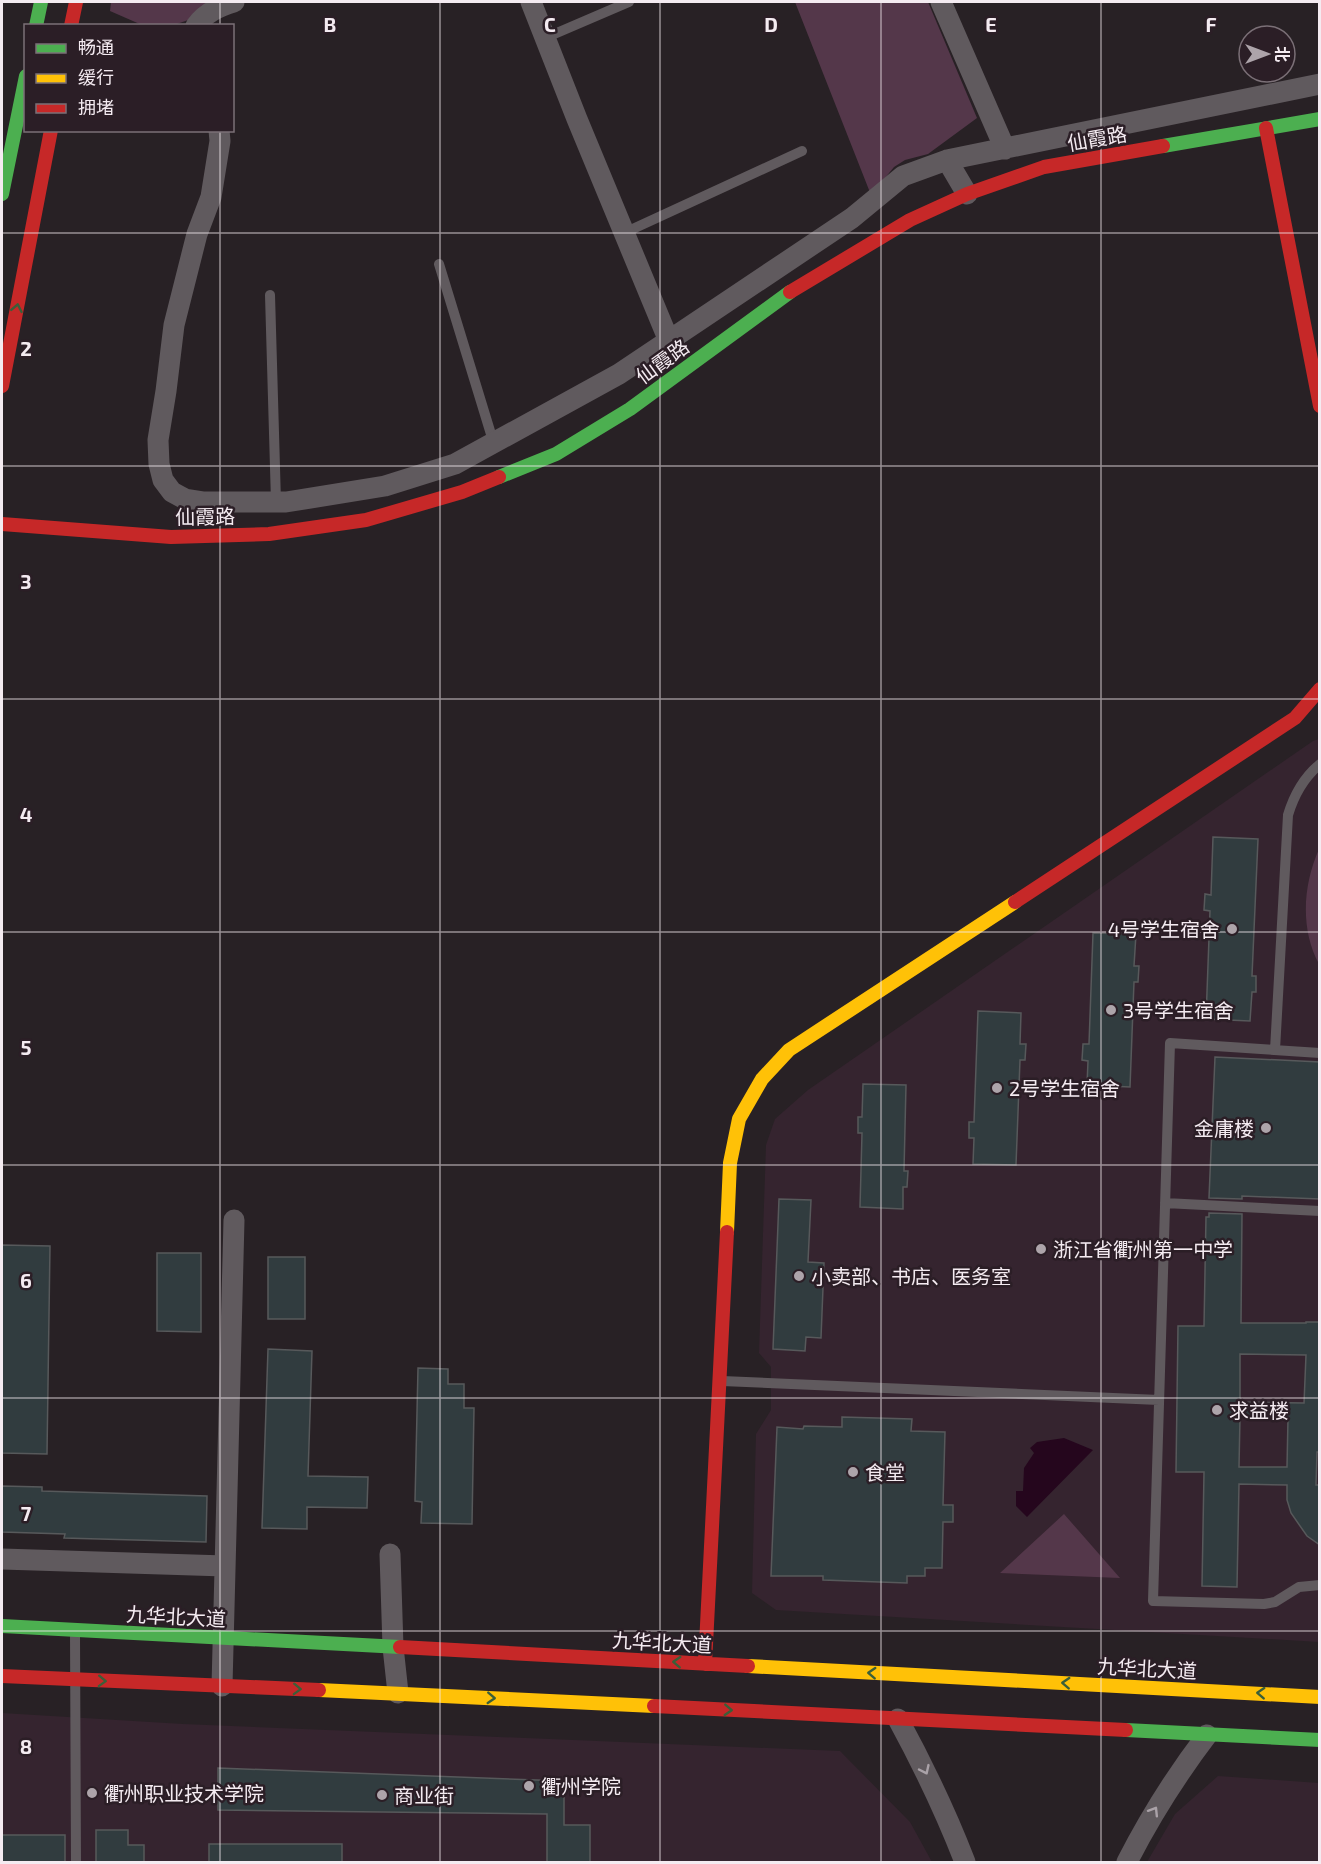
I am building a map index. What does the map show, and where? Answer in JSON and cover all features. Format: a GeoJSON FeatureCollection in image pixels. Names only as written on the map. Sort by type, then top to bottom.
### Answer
{"type":"FeatureCollection","features":[{"type":"Feature","properties":{"kind":"main road"},"geometry":{"type":"LineString","coordinates":[[36,24],[41,2]]}},
{"type":"Feature","properties":{"kind":"main road"},"geometry":{"type":"LineString","coordinates":[[71,24],[76,2]]}},
{"type":"Feature","properties":{"kind":"main road"},"geometry":{"type":"LineString","coordinates":[[2,194],[24,86]]}},
{"type":"Feature","properties":{"kind":"main road","name":"仙霞路"},"geometry":{"type":"LineString","coordinates":[[2,525],[171,537],[269,534],[366,520],[462,492],[556,454],[630,409],[801,284],[909,220],[967,194],[1044,167],[1320,119]]}},
{"type":"Feature","properties":{"kind":"main road"},"geometry":{"type":"LineString","coordinates":[[1266,128],[1320,406]]}},
{"type":"Feature","properties":{"kind":"main road"},"geometry":{"type":"LineString","coordinates":[[2,386],[51,132]]}},
{"type":"Feature","properties":{"kind":"main road"},"geometry":{"type":"LineString","coordinates":[[705,1664],[730,1163],[739,1119],[762,1079],[789,1050],[1295,718],[1320,688]]}},
{"type":"Feature","properties":{"kind":"main road","name":"九华北大道"},"geometry":{"type":"LineString","coordinates":[[2,1626],[1320,1697]]}},
{"type":"Feature","properties":{"kind":"main road"},"geometry":{"type":"LineString","coordinates":[[2,1676],[398,1693],[1320,1740]]}},
{"type":"Feature","properties":{"kind":"street"},"geometry":{"type":"LineString","coordinates":[[197,24],[219,6],[234,2]]}},
{"type":"Feature","properties":{"kind":"street"},"geometry":{"type":"LineString","coordinates":[[531,2],[669,340]]}},
{"type":"Feature","properties":{"kind":"street"},"geometry":{"type":"LineString","coordinates":[[941,2],[1005,149]]}},
{"type":"Feature","properties":{"kind":"street"},"geometry":{"type":"LineString","coordinates":[[219,132],[220,141],[211,197],[197,234],[174,325],[158,440],[159,464],[163,480],[172,492],[185,499],[204,502],[276,502],[385,486],[455,464],[494,444],[620,374],[852,218],[903,176],[947,160],[1320,84]]}},
{"type":"Feature","properties":{"kind":"street"},"geometry":{"type":"LineString","coordinates":[[947,160],[967,194]]}},
{"type":"Feature","properties":{"kind":"street"},"geometry":{"type":"LineString","coordinates":[[222,1686],[234,1220]]}},
{"type":"Feature","properties":{"kind":"street"},"geometry":{"type":"LineString","coordinates":[[390,1554],[393,1647],[398,1693]]}},
{"type":"Feature","properties":{"kind":"street"},"geometry":{"type":"LineString","coordinates":[[2,1559],[225,1566]]}},
{"type":"Feature","properties":{"kind":"street"},"geometry":{"type":"LineString","coordinates":[[898,1719],[949,1822],[965,1863]]}},
{"type":"Feature","properties":{"kind":"street"},"geometry":{"type":"LineString","coordinates":[[1127,1863],[1149,1818],[1175,1777],[1207,1735]]}},
{"type":"Feature","properties":{"kind":"lane"},"geometry":{"type":"LineString","coordinates":[[545,38],[629,2]]}},
{"type":"Feature","properties":{"kind":"lane"},"geometry":{"type":"LineString","coordinates":[[624,233],[802,151]]}},
{"type":"Feature","properties":{"kind":"lane"},"geometry":{"type":"LineString","coordinates":[[439,264],[494,444]]}},
{"type":"Feature","properties":{"kind":"lane"},"geometry":{"type":"LineString","coordinates":[[270,295],[276,502]]}},
{"type":"Feature","properties":{"kind":"lane"},"geometry":{"type":"LineString","coordinates":[[1275,1050],[1288,815],[1294,796],[1309,773],[1320,764]]}},
{"type":"Feature","properties":{"kind":"lane"},"geometry":{"type":"LineString","coordinates":[[1320,1053],[1170,1043],[1153,1601],[1264,1604],[1275,1602],[1299,1587],[1320,1585]]}},
{"type":"Feature","properties":{"kind":"lane"},"geometry":{"type":"LineString","coordinates":[[1165,1203],[1320,1211]]}},
{"type":"Feature","properties":{"kind":"lane"},"geometry":{"type":"LineString","coordinates":[[719,1381],[1159,1400]]}},
{"type":"Feature","properties":{"kind":"lane"},"geometry":{"type":"LineString","coordinates":[[75,1630],[76,1863]]}},
{"type":"Feature","properties":{"kind":"shaded area"},"geometry":{"type":"Polygon","coordinates":[[[111,2],[211,2],[191,19],[177,24],[140,24],[110,11],[111,2]]]}},
{"type":"Feature","properties":{"kind":"shaded area"},"geometry":{"type":"Polygon","coordinates":[[[795,2],[928,2],[977,118],[928,154],[905,160],[894,167],[871,195],[795,2]]]}},
{"type":"Feature","properties":{"kind":"shaded area","name":"浙江省衢州第一中学"},"geometry":{"type":"Polygon","coordinates":[[[1319,739],[1319,1642],[776,1610],[752,1593],[756,1434],[771,1410],[771,1367],[759,1353],[766,1145],[775,1119],[808,1090],[1319,739]]]}},
{"type":"Feature","properties":{"kind":"shaded area"},"geometry":{"type":"Polygon","coordinates":[[[1319,849],[1319,964],[1309,936],[1306,907],[1310,877],[1319,849]]]}},
{"type":"Feature","properties":{"kind":"shaded area"},"geometry":{"type":"Polygon","coordinates":[[[1064,1438],[1093,1450],[1027,1517],[1016,1506],[1016,1491],[1023,1491],[1024,1468],[1034,1453],[1030,1448],[1037,1442],[1064,1438]]]}},
{"type":"Feature","properties":{"kind":"shaded area"},"geometry":{"type":"Polygon","coordinates":[[[1064,1514],[1120,1578],[1000,1573],[1064,1514]]]}},
{"type":"Feature","properties":{"kind":"shaded area","name":"衢州学院"},"geometry":{"type":"Polygon","coordinates":[[[2,1713],[183,1724],[840,1751],[910,1822],[932,1862],[2,1862],[2,1713]]]}},
{"type":"Feature","properties":{"kind":"shaded area"},"geometry":{"type":"Polygon","coordinates":[[[1218,1776],[1319,1783],[1319,1862],[1147,1862],[1175,1814],[1218,1776]]]}},
{"type":"Feature","properties":{"kind":"building","name":"4号学生宿舍"},"geometry":{"type":"Polygon","coordinates":[[[1213,837],[1258,839],[1252,976],[1256,976],[1256,992],[1252,992],[1250,1021],[1206,1019],[1210,911],[1204,910],[1205,894],[1211,895],[1213,837]]]}},
{"type":"Feature","properties":{"kind":"building","name":"3号学生宿舍"},"geometry":{"type":"Polygon","coordinates":[[[1093,933],[1136,934],[1134,966],[1139,966],[1138,982],[1134,982],[1130,1087],[1087,1085],[1088,1061],[1082,1060],[1083,1044],[1089,1044],[1093,933]]]}},
{"type":"Feature","properties":{"kind":"building","name":"2号学生宿舍"},"geometry":{"type":"Polygon","coordinates":[[[978,1011],[1021,1013],[1020,1044],[1026,1044],[1025,1060],[1020,1060],[1016,1165],[973,1164],[974,1138],[969,1138],[969,1122],[974,1122],[978,1011]]]}},
{"type":"Feature","properties":{"kind":"building","name":"金庸楼"},"geometry":{"type":"Polygon","coordinates":[[[1215,1057],[1320,1062],[1320,1199],[1242,1196],[1242,1199],[1209,1198],[1215,1057]]]}},
{"type":"Feature","properties":{"kind":"building"},"geometry":{"type":"Polygon","coordinates":[[[863,1084],[906,1085],[904,1171],[908,1171],[907,1187],[903,1187],[903,1209],[860,1207],[862,1133],[858,1133],[858,1117],[862,1117],[863,1084]]]}},
{"type":"Feature","properties":{"kind":"building","name":"小卖部、书店、医务室"},"geometry":{"type":"Polygon","coordinates":[[[779,1199],[811,1200],[808,1262],[824,1263],[821,1338],[806,1337],[805,1351],[773,1349],[779,1199]]]}},
{"type":"Feature","properties":{"kind":"building"},"geometry":{"type":"Polygon","coordinates":[[[1209,1213],[1242,1214],[1241,1323],[1320,1322],[1320,1452],[1317,1452],[1316,1485],[1320,1485],[1320,1545],[1307,1536],[1291,1513],[1287,1500],[1287,1485],[1239,1484],[1237,1587],[1202,1586],[1204,1472],[1176,1472],[1178,1326],[1204,1326],[1206,1217],[1209,1217],[1209,1213]],[[1240,1354],[1240,1402],[1304,1403],[1306,1355],[1240,1354]],[[1240,1417],[1239,1467],[1287,1467],[1288,1418],[1240,1417]]]}},
{"type":"Feature","properties":{"kind":"building"},"geometry":{"type":"Polygon","coordinates":[[[2,1245],[50,1246],[47,1454],[2,1453],[2,1245]]]}},
{"type":"Feature","properties":{"kind":"building"},"geometry":{"type":"Polygon","coordinates":[[[157,1253],[201,1253],[201,1332],[157,1331],[157,1253]]]}},
{"type":"Feature","properties":{"kind":"building"},"geometry":{"type":"Polygon","coordinates":[[[268,1257],[305,1257],[305,1319],[268,1319],[268,1257]]]}},
{"type":"Feature","properties":{"kind":"building"},"geometry":{"type":"Polygon","coordinates":[[[268,1349],[312,1351],[308,1476],[368,1477],[367,1508],[307,1507],[307,1529],[262,1528],[268,1349]]]}},
{"type":"Feature","properties":{"kind":"building"},"geometry":{"type":"Polygon","coordinates":[[[418,1368],[448,1369],[448,1384],[464,1384],[464,1408],[474,1408],[472,1524],[421,1523],[422,1502],[415,1501],[418,1368]]]}},
{"type":"Feature","properties":{"kind":"building","name":"食堂"},"geometry":{"type":"Polygon","coordinates":[[[842,1417],[912,1419],[911,1431],[945,1432],[943,1505],[953,1505],[953,1522],[943,1522],[942,1568],[925,1568],[925,1576],[907,1576],[907,1583],[823,1580],[823,1576],[771,1576],[777,1427],[803,1429],[804,1426],[842,1427],[842,1417]]]}},
{"type":"Feature","properties":{"kind":"building"},"geometry":{"type":"Polygon","coordinates":[[[2,1486],[42,1487],[42,1491],[207,1496],[206,1542],[64,1538],[65,1534],[2,1532],[2,1486]]]}},
{"type":"Feature","properties":{"kind":"building","name":"商业街"},"geometry":{"type":"Polygon","coordinates":[[[218,1768],[564,1781],[564,1825],[590,1825],[590,1863],[547,1863],[547,1814],[218,1810],[218,1768]]]}},
{"type":"Feature","properties":{"kind":"building"},"geometry":{"type":"Polygon","coordinates":[[[96,1830],[128,1830],[128,1845],[144,1845],[144,1863],[96,1863],[96,1830]]]}},
{"type":"Feature","properties":{"kind":"building"},"geometry":{"type":"Polygon","coordinates":[[[2,1835],[65,1835],[65,1863],[2,1863],[2,1835]]]}},
{"type":"Feature","properties":{"kind":"building"},"geometry":{"type":"Polygon","coordinates":[[[209,1844],[342,1844],[342,1863],[209,1863],[209,1844]]]}},
{"type":"Feature","properties":{"kind":"traffic: fast"},"geometry":{"type":"LineString","coordinates":[[36,24],[41,2]]}},
{"type":"Feature","properties":{"kind":"traffic: fast"},"geometry":{"type":"LineString","coordinates":[[2,194],[24,86]]}},
{"type":"Feature","properties":{"kind":"traffic: fast"},"geometry":{"type":"LineString","coordinates":[[1163,146],[1320,119]]}},
{"type":"Feature","properties":{"kind":"traffic: fast"},"geometry":{"type":"LineString","coordinates":[[499,477],[556,454],[630,409],[790,292]]}},
{"type":"Feature","properties":{"kind":"traffic: fast"},"geometry":{"type":"LineString","coordinates":[[2,1626],[400,1647]]}},
{"type":"Feature","properties":{"kind":"traffic: fast"},"geometry":{"type":"LineString","coordinates":[[1126,1730],[1320,1740]]}},
{"type":"Feature","properties":{"kind":"traffic: slow"},"geometry":{"type":"LineString","coordinates":[[727,1232],[730,1163],[739,1119],[762,1079],[789,1050],[1015,902]]}},
{"type":"Feature","properties":{"kind":"traffic: slow"},"geometry":{"type":"LineString","coordinates":[[748,1666],[1320,1697]]}},
{"type":"Feature","properties":{"kind":"traffic: slow"},"geometry":{"type":"LineString","coordinates":[[319,1690],[654,1706]]}},
{"type":"Feature","properties":{"kind":"traffic: jam"},"geometry":{"type":"LineString","coordinates":[[71,24],[76,2]]}},
{"type":"Feature","properties":{"kind":"traffic: jam"},"geometry":{"type":"LineString","coordinates":[[1266,128],[1320,406]]}},
{"type":"Feature","properties":{"kind":"traffic: jam"},"geometry":{"type":"LineString","coordinates":[[2,386],[51,132]]}},
{"type":"Feature","properties":{"kind":"traffic: jam"},"geometry":{"type":"LineString","coordinates":[[790,292],[910,220],[967,194],[1044,167],[1163,146]]}},
{"type":"Feature","properties":{"kind":"traffic: jam"},"geometry":{"type":"LineString","coordinates":[[2,524],[171,537],[269,534],[366,520],[462,492],[499,477]]}},
{"type":"Feature","properties":{"kind":"traffic: jam"},"geometry":{"type":"LineString","coordinates":[[1015,902],[1295,718],[1320,689]]}},
{"type":"Feature","properties":{"kind":"traffic: jam"},"geometry":{"type":"LineString","coordinates":[[705,1664],[727,1232]]}},
{"type":"Feature","properties":{"kind":"traffic: jam"},"geometry":{"type":"LineString","coordinates":[[400,1647],[748,1666]]}},
{"type":"Feature","properties":{"kind":"traffic: jam"},"geometry":{"type":"LineString","coordinates":[[2,1676],[319,1690]]}},
{"type":"Feature","properties":{"kind":"traffic: jam"},"geometry":{"type":"LineString","coordinates":[[654,1706],[1126,1730]]}},
{"type":"Feature","properties":{"kind":"place","name":"4号学生宿舍"},"geometry":{"type":"Point","coordinates":[1232,929]}},
{"type":"Feature","properties":{"kind":"place","name":"3号学生宿舍"},"geometry":{"type":"Point","coordinates":[1111,1010]}},
{"type":"Feature","properties":{"kind":"place","name":"2号学生宿舍"},"geometry":{"type":"Point","coordinates":[997,1088]}},
{"type":"Feature","properties":{"kind":"place","name":"金庸楼"},"geometry":{"type":"Point","coordinates":[1266,1128]}},
{"type":"Feature","properties":{"kind":"place","name":"浙江省衢州第一中学"},"geometry":{"type":"Point","coordinates":[1041,1249]}},
{"type":"Feature","properties":{"kind":"place","name":"小卖部、书店、医务室"},"geometry":{"type":"Point","coordinates":[799,1276]}},
{"type":"Feature","properties":{"kind":"place","name":"求益楼"},"geometry":{"type":"Point","coordinates":[1217,1410]}},
{"type":"Feature","properties":{"kind":"place","name":"食堂"},"geometry":{"type":"Point","coordinates":[853,1472]}},
{"type":"Feature","properties":{"kind":"place","name":"衢州学院"},"geometry":{"type":"Point","coordinates":[529,1786]}},
{"type":"Feature","properties":{"kind":"place","name":"衢州职业技术学院"},"geometry":{"type":"Point","coordinates":[92,1793]}},
{"type":"Feature","properties":{"kind":"place","name":"商业街"},"geometry":{"type":"Point","coordinates":[382,1795]}}]}
